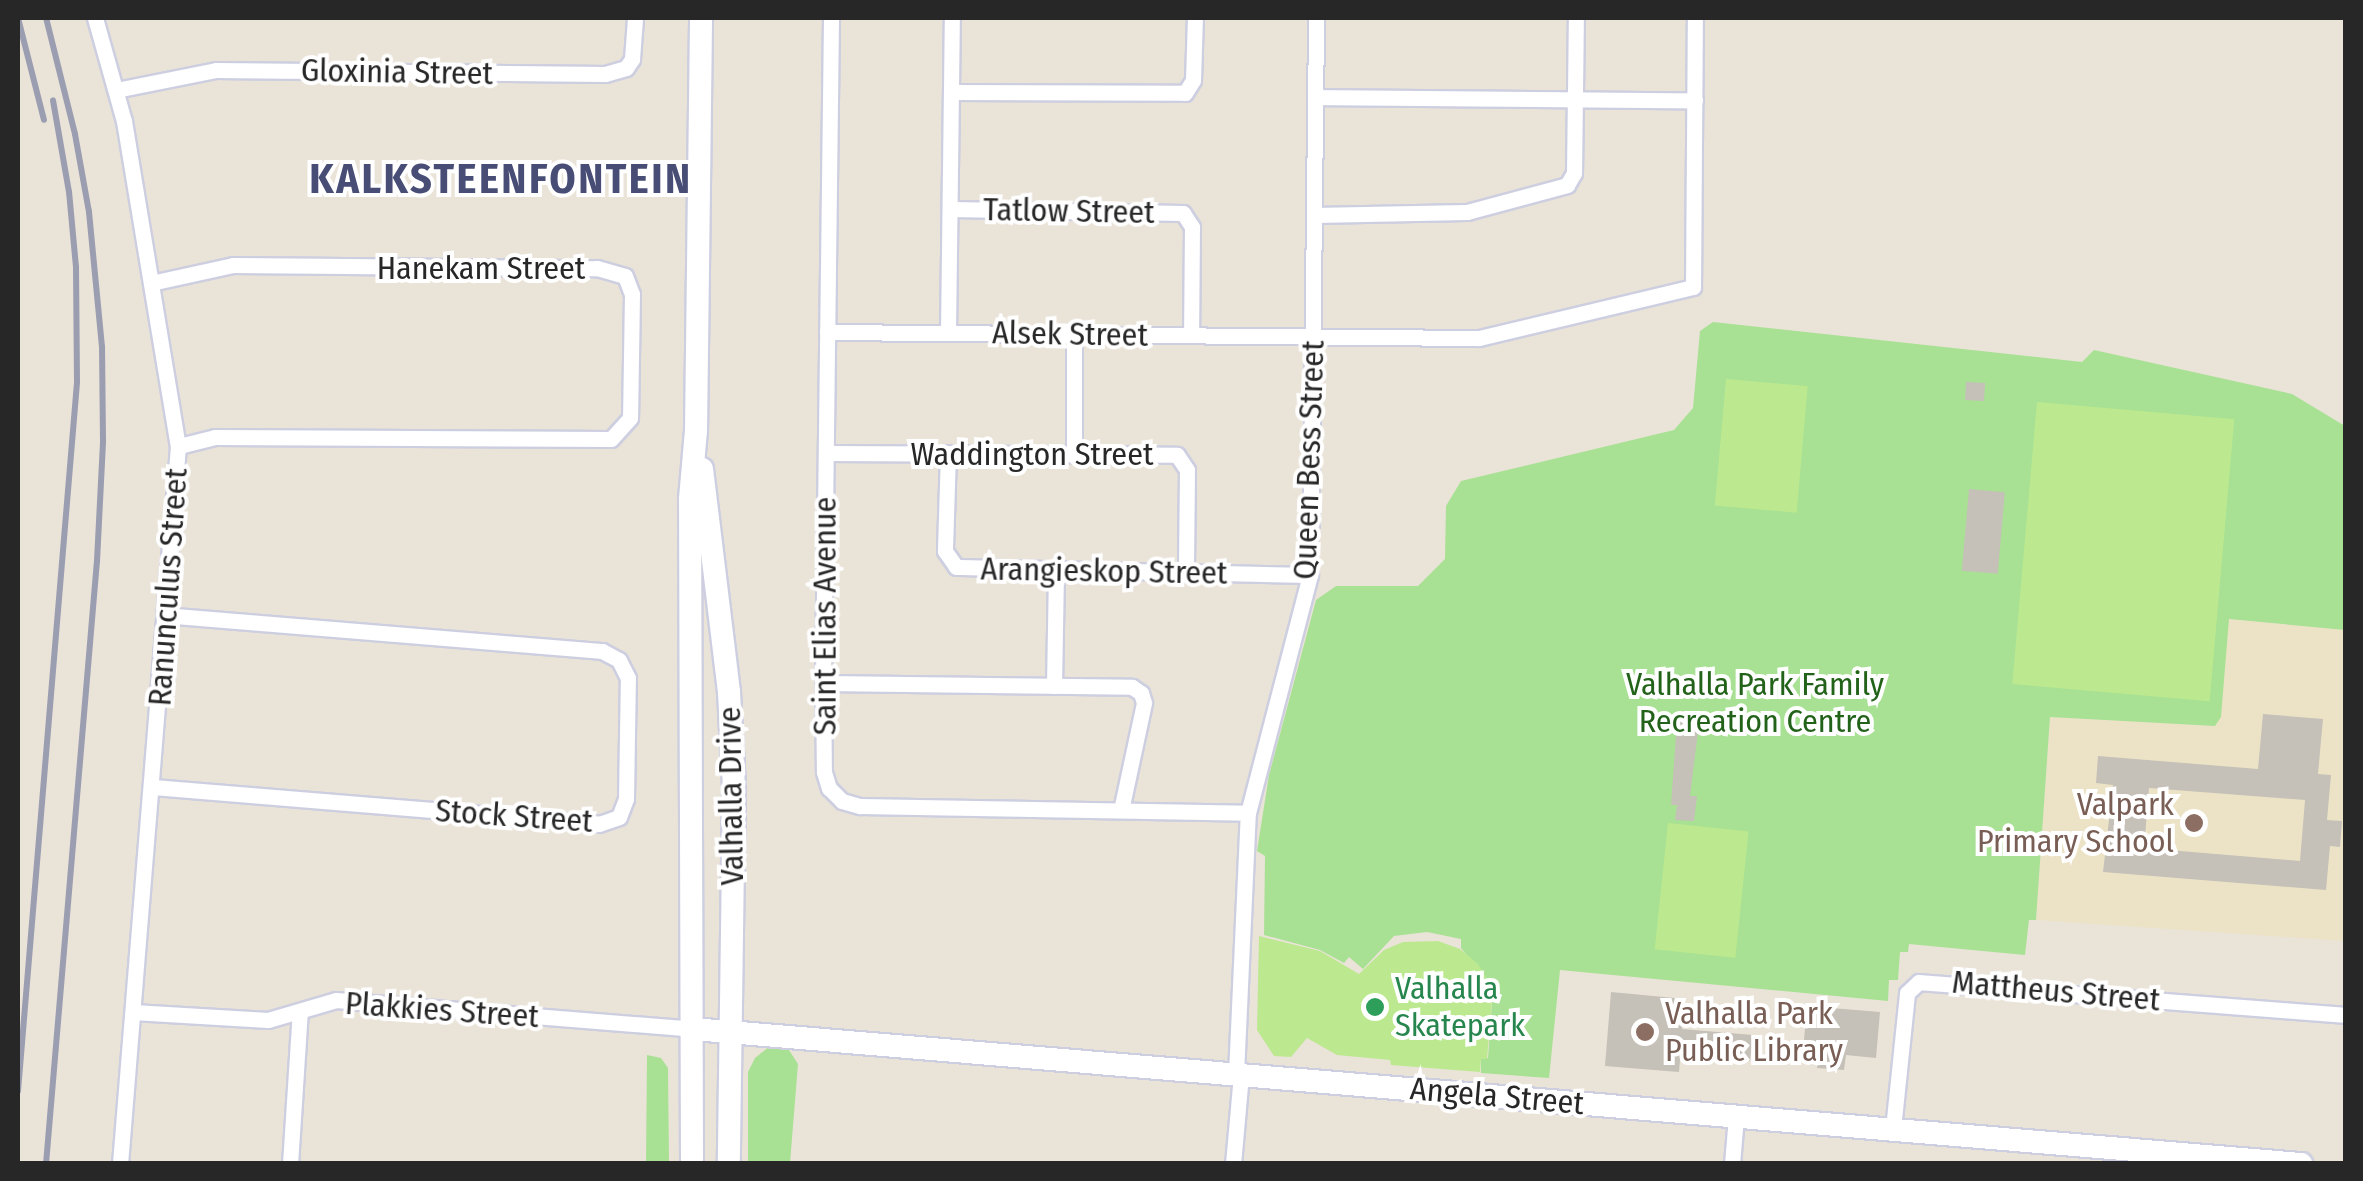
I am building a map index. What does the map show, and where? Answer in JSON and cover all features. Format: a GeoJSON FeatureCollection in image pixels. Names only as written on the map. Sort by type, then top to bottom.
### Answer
{"type":"FeatureCollection","features":[{"type":"Feature","properties":{"kind":"main road","name":"Valhalla Drive"},"geometry":{"type":"LineString","coordinates":[[692,1164],[690,498],[696,431],[701,18]]}},
{"type":"Feature","properties":{"kind":"main road","name":"Valhalla Drive"},"geometry":{"type":"LineString","coordinates":[[696,431],[731,711],[734,789],[729,1164]]}},
{"type":"Feature","properties":{"kind":"main road","name":"Angela Street"},"geometry":{"type":"LineString","coordinates":[[692,1029],[2301,1164]]}},
{"type":"Feature","properties":{"kind":"street","name":"Ranunculus Street"},"geometry":{"type":"LineString","coordinates":[[96,18],[116,90],[178,446],[120,1164]]}},
{"type":"Feature","properties":{"kind":"street","name":"Gloxinia Street"},"geometry":{"type":"LineString","coordinates":[[116,90],[216,70],[604,74],[626,68],[632,59],[635,18]]}},
{"type":"Feature","properties":{"kind":"street","name":"Saint Elias Avenue"},"geometry":{"type":"LineString","coordinates":[[831,18],[825,780],[834,795],[851,805],[1248,813]]}},
{"type":"Feature","properties":{"kind":"street"},"geometry":{"type":"LineString","coordinates":[[948,333],[952,18]]}},
{"type":"Feature","properties":{"kind":"street"},"geometry":{"type":"LineString","coordinates":[[951,92],[1185,93],[1193,80],[1194,18]]}},
{"type":"Feature","properties":{"kind":"street","name":"Queen Bess Street"},"geometry":{"type":"LineString","coordinates":[[1233,1164],[1248,813],[1310,575],[1316,18]]}},
{"type":"Feature","properties":{"kind":"street"},"geometry":{"type":"LineString","coordinates":[[1314,215],[1467,212],[1561,189],[1574,173],[1576,18]]}},
{"type":"Feature","properties":{"kind":"street"},"geometry":{"type":"LineString","coordinates":[[1315,97],[1695,100],[1696,18]]}},
{"type":"Feature","properties":{"kind":"street","name":"Alsek Street"},"geometry":{"type":"LineString","coordinates":[[827,332],[1479,338],[1693,287],[1695,100]]}},
{"type":"Feature","properties":{"kind":"street","name":"Tatlow Street"},"geometry":{"type":"LineString","coordinates":[[950,209],[1183,214],[1192,227],[1191,336]]}},
{"type":"Feature","properties":{"kind":"street","name":"Hanekam Street"},"geometry":{"type":"LineString","coordinates":[[151,283],[233,265],[598,268],[625,276],[632,294],[630,418],[612,439],[215,438],[178,446]]}},
{"type":"Feature","properties":{"kind":"street"},"geometry":{"type":"LineString","coordinates":[[1074,334],[1074,454]]}},
{"type":"Feature","properties":{"kind":"street","name":"Waddington Street"},"geometry":{"type":"LineString","coordinates":[[826,453],[1170,454],[1182,458],[1186,470],[1186,572]]}},
{"type":"Feature","properties":{"kind":"street","name":"Arangieskop Street"},"geometry":{"type":"LineString","coordinates":[[948,453],[945,551],[950,563],[962,568],[1310,575]]}},
{"type":"Feature","properties":{"kind":"street"},"geometry":{"type":"LineString","coordinates":[[1054,686],[1056,570]]}},
{"type":"Feature","properties":{"kind":"street","name":"Stock Street"},"geometry":{"type":"LineString","coordinates":[[152,787],[598,824],[619,817],[626,799],[628,678],[619,660],[602,651],[167,615]]}},
{"type":"Feature","properties":{"kind":"street"},"geometry":{"type":"LineString","coordinates":[[823,683],[1132,687],[1143,698],[1121,810]]}},
{"type":"Feature","properties":{"kind":"street","name":"Mattheus Street"},"geometry":{"type":"LineString","coordinates":[[1893,1129],[1907,993],[1920,982],[2346,1015]]}},
{"type":"Feature","properties":{"kind":"street","name":"Plakkies Street"},"geometry":{"type":"LineString","coordinates":[[133,1012],[268,1020],[336,1000],[692,1029]]}},
{"type":"Feature","properties":{"kind":"street"},"geometry":{"type":"LineString","coordinates":[[290,1164],[300,1011]]}},
{"type":"Feature","properties":{"kind":"street"},"geometry":{"type":"LineString","coordinates":[[1732,1164],[1736,1116]]}},
{"type":"Feature","properties":{"kind":"shaded area","name":"Valpark Primary School"},"geometry":{"type":"Polygon","coordinates":[[[2228,619],[2345,630],[2345,941],[2036,920],[2050,717],[2215,726],[2221,717],[2228,619]]]}},
{"type":"Feature","properties":{"kind":"green space","name":"Valhalla Park Family Recreation Centre"},"geometry":{"type":"Polygon","coordinates":[[[1713,322],[2082,362],[2094,350],[2292,394],[2345,426],[2345,630],[2229,619],[2221,717],[2215,726],[2050,717],[2036,920],[2029,920],[2025,955],[1909,944],[1908,952],[1900,952],[1898,980],[1889,980],[1888,1001],[1560,970],[1549,1078],[1481,1073],[1481,1059],[1488,1058],[1493,988],[1461,948],[1461,939],[1427,932],[1394,936],[1363,969],[1349,957],[1344,963],[1320,950],[1264,935],[1265,856],[1257,851],[1269,775],[1316,600],[1336,586],[1418,586],[1445,559],[1446,506],[1461,481],[1674,430],[1693,408],[1700,331],[1713,322]]]}},
{"type":"Feature","properties":{"kind":"green space"},"geometry":{"type":"Polygon","coordinates":[[[1726,379],[1808,386],[1797,513],[1715,506],[1726,379]]]}},
{"type":"Feature","properties":{"kind":"green space"},"geometry":{"type":"Polygon","coordinates":[[[2037,402],[2234,419],[2210,701],[2012,684],[2037,402]]]}},
{"type":"Feature","properties":{"kind":"green space"},"geometry":{"type":"Polygon","coordinates":[[[1668,823],[1749,831],[1735,958],[1655,949],[1668,823]]]}},
{"type":"Feature","properties":{"kind":"green space","name":"Valhalla Skatepark"},"geometry":{"type":"Polygon","coordinates":[[[1259,936],[1320,951],[1359,974],[1384,950],[1403,942],[1438,941],[1460,949],[1478,964],[1493,989],[1487,1059],[1481,1059],[1480,1072],[1391,1065],[1390,1060],[1337,1055],[1307,1038],[1291,1057],[1274,1056],[1257,1030],[1259,936]]]}},
{"type":"Feature","properties":{"kind":"green space"},"geometry":{"type":"Polygon","coordinates":[[[770,1046],[789,1050],[798,1064],[790,1163],[748,1164],[748,1072],[755,1058],[770,1046]]]}},
{"type":"Feature","properties":{"kind":"green space"},"geometry":{"type":"Polygon","coordinates":[[[647,1055],[661,1058],[668,1068],[669,1163],[646,1163],[647,1055]]]}},
{"type":"Feature","properties":{"kind":"building"},"geometry":{"type":"Polygon","coordinates":[[[1966,382],[1985,383],[1984,401],[1965,400],[1966,382]]]}},
{"type":"Feature","properties":{"kind":"building"},"geometry":{"type":"Polygon","coordinates":[[[1969,489],[2005,492],[1998,574],[1962,571],[1969,489]]]}},
{"type":"Feature","properties":{"kind":"building"},"geometry":{"type":"Polygon","coordinates":[[[2263,714],[2323,719],[2318,774],[2331,775],[2327,820],[2342,821],[2340,847],[2330,846],[2326,890],[2103,872],[2113,785],[2096,783],[2098,756],[2258,769],[2263,714]],[[2149,788],[2144,848],[2300,861],[2305,800],[2149,788]]]}},
{"type":"Feature","properties":{"kind":"building"},"geometry":{"type":"Polygon","coordinates":[[[1677,721],[1699,723],[1690,796],[1697,796],[1694,821],[1675,820],[1677,805],[1671,805],[1677,721]]]}},
{"type":"Feature","properties":{"kind":"building","name":"Valhalla Park Public Library"},"geometry":{"type":"Polygon","coordinates":[[[1611,992],[1685,999],[1682,1029],[1753,1035],[1750,1061],[1708,1057],[1708,1063],[1680,1060],[1679,1072],[1605,1066],[1611,992]]]}},
{"type":"Feature","properties":{"kind":"building"},"geometry":{"type":"Polygon","coordinates":[[[1807,1006],[1880,1012],[1876,1058],[1846,1055],[1844,1070],[1817,1068],[1818,1052],[1803,1051],[1807,1006]]]}},
{"type":"Feature","properties":{"kind":"railway"},"geometry":{"type":"LineString","coordinates":[[18,18],[44,120]]}},
{"type":"Feature","properties":{"kind":"railway"},"geometry":{"type":"LineString","coordinates":[[46,18],[75,134],[89,212],[102,347],[103,441],[97,561],[46,1164]]}},
{"type":"Feature","properties":{"kind":"railway"},"geometry":{"type":"LineString","coordinates":[[18,1091],[77,382],[76,267],[69,192],[53,100]]}},
{"type":"Feature","properties":{"kind":"place","name":"Valpark Primary School"},"geometry":{"type":"Point","coordinates":[2194,823]}},
{"type":"Feature","properties":{"kind":"place","name":"Valhalla Skatepark"},"geometry":{"type":"Point","coordinates":[1375,1007]}},
{"type":"Feature","properties":{"kind":"place","name":"Valhalla Park Public Library"},"geometry":{"type":"Point","coordinates":[1645,1032]}},
{"type":"Feature","properties":{"kind":"district","name":"KALKSTEENFONTEIN"},"geometry":{"type":"Point","coordinates":[501,179]}}]}
